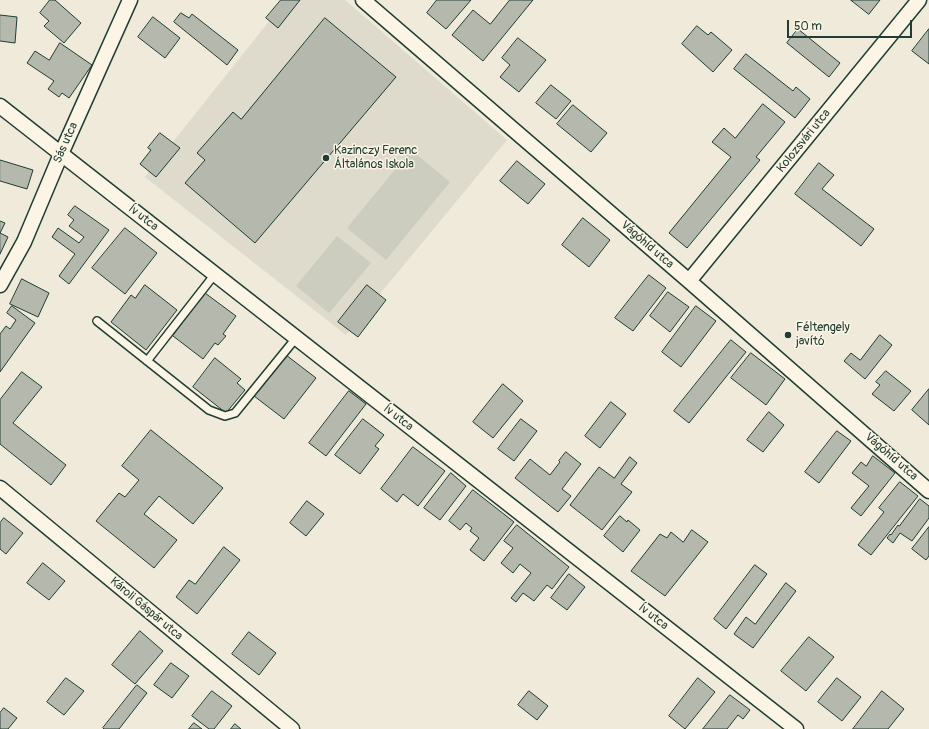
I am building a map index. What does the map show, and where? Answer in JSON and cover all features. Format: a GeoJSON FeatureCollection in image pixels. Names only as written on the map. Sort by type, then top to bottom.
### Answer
{"type":"FeatureCollection","features":[{"type":"Feature","properties":{"kind":"street","name":"Sás utca"},"geometry":{"type":"LineString","coordinates":[[0,285],[24,242],[61,154],[130,0]]}},
{"type":"Feature","properties":{"kind":"street","name":"Vágóhíd utca"},"geometry":{"type":"LineString","coordinates":[[363,0],[929,490]]}},
{"type":"Feature","properties":{"kind":"street","name":"Kolozsvári utca"},"geometry":{"type":"LineString","coordinates":[[689,281],[919,0]]}},
{"type":"Feature","properties":{"kind":"street","name":"Ív utca"},"geometry":{"type":"LineString","coordinates":[[0,106],[796,729]]}},
{"type":"Feature","properties":{"kind":"street","name":"Károli Gáspár utca"},"geometry":{"type":"LineString","coordinates":[[0,488],[292,729]]}},
{"type":"Feature","properties":{"kind":"lane"},"geometry":{"type":"LineString","coordinates":[[147,361],[215,274]]}},
{"type":"Feature","properties":{"kind":"lane"},"geometry":{"type":"LineString","coordinates":[[97,321],[209,410],[225,416],[234,413],[296,338]]}},
{"type":"Feature","properties":{"kind":"shaded area","name":"Kazinczy Ferenc Általános Iskola"},"geometry":{"type":"Polygon","coordinates":[[[286,0],[345,0],[507,140],[346,335],[145,177],[286,0]]]}},
{"type":"Feature","properties":{"kind":"shaded area"},"geometry":{"type":"Polygon","coordinates":[[[411,150],[450,182],[386,260],[347,228],[411,150]]]}},
{"type":"Feature","properties":{"kind":"shaded area"},"geometry":{"type":"Polygon","coordinates":[[[337,236],[371,263],[329,313],[296,286],[337,236]]]}},
{"type":"Feature","properties":{"kind":"building"},"geometry":{"type":"Polygon","coordinates":[[[50,0],[55,0],[81,23],[64,43],[44,26],[49,21],[40,13],[50,0]]]}},
{"type":"Feature","properties":{"kind":"building"},"geometry":{"type":"Polygon","coordinates":[[[281,0],[300,0],[278,28],[266,18],[281,0]]]}},
{"type":"Feature","properties":{"kind":"building"},"geometry":{"type":"Polygon","coordinates":[[[437,0],[471,0],[446,29],[427,13],[437,0]]]}},
{"type":"Feature","properties":{"kind":"building"},"geometry":{"type":"Polygon","coordinates":[[[510,0],[533,0],[483,61],[452,35],[473,10],[490,24],[510,0]]]}},
{"type":"Feature","properties":{"kind":"building"},"geometry":{"type":"Polygon","coordinates":[[[851,0],[880,0],[869,14],[851,0]]]}},
{"type":"Feature","properties":{"kind":"building"},"geometry":{"type":"Polygon","coordinates":[[[181,13],[189,18],[192,14],[238,50],[227,65],[174,22],[181,13]]]}},
{"type":"Feature","properties":{"kind":"building"},"geometry":{"type":"Polygon","coordinates":[[[0,15],[17,17],[15,43],[0,41],[0,15]]]}},
{"type":"Feature","properties":{"kind":"building"},"geometry":{"type":"Polygon","coordinates":[[[153,17],[180,38],[165,58],[138,37],[153,17]]]}},
{"type":"Feature","properties":{"kind":"building"},"geometry":{"type":"Polygon","coordinates":[[[325,18],[396,77],[255,243],[185,183],[205,160],[197,153],[233,112],[241,119],[325,18]]]}},
{"type":"Feature","properties":{"kind":"building"},"geometry":{"type":"Polygon","coordinates":[[[697,26],[708,35],[711,32],[732,50],[713,72],[682,44],[697,26]]]}},
{"type":"Feature","properties":{"kind":"building"},"geometry":{"type":"Polygon","coordinates":[[[798,29],[840,63],[829,77],[787,43],[798,29]]]}},
{"type":"Feature","properties":{"kind":"building"},"geometry":{"type":"Polygon","coordinates":[[[929,29],[929,64],[912,51],[929,29]]]}},
{"type":"Feature","properties":{"kind":"building"},"geometry":{"type":"Polygon","coordinates":[[[518,38],[546,60],[519,92],[500,77],[510,65],[502,58],[518,38]]]}},
{"type":"Feature","properties":{"kind":"building"},"geometry":{"type":"Polygon","coordinates":[[[60,43],[92,65],[69,98],[62,93],[59,97],[48,89],[54,81],[27,63],[35,51],[49,60],[60,43]]]}},
{"type":"Feature","properties":{"kind":"building"},"geometry":{"type":"Polygon","coordinates":[[[746,54],[793,91],[796,87],[810,99],[795,118],[734,69],[746,54]]]}},
{"type":"Feature","properties":{"kind":"building"},"geometry":{"type":"Polygon","coordinates":[[[551,85],[571,101],[556,119],[536,103],[551,85]]]}},
{"type":"Feature","properties":{"kind":"building"},"geometry":{"type":"Polygon","coordinates":[[[763,104],[785,122],[756,157],[760,160],[687,248],[669,233],[731,157],[712,142],[724,128],[735,138],[763,104]]]}},
{"type":"Feature","properties":{"kind":"building"},"geometry":{"type":"Polygon","coordinates":[[[573,105],[607,133],[591,152],[557,124],[573,105]]]}},
{"type":"Feature","properties":{"kind":"building"},"geometry":{"type":"Polygon","coordinates":[[[160,133],[180,148],[156,177],[140,164],[151,150],[148,148],[160,133]]]}},
{"type":"Feature","properties":{"kind":"building"},"geometry":{"type":"Polygon","coordinates":[[[0,160],[33,170],[27,189],[0,181],[0,160]]]}},
{"type":"Feature","properties":{"kind":"building"},"geometry":{"type":"Polygon","coordinates":[[[517,161],[545,184],[528,204],[500,181],[517,161]]]}},
{"type":"Feature","properties":{"kind":"building"},"geometry":{"type":"Polygon","coordinates":[[[819,163],[834,175],[822,189],[874,229],[861,246],[795,194],[819,163]]]}},
{"type":"Feature","properties":{"kind":"building"},"geometry":{"type":"Polygon","coordinates":[[[75,206],[109,230],[69,284],[59,276],[75,254],[52,237],[58,228],[79,243],[84,237],[69,226],[74,220],[68,215],[75,206]]]}},
{"type":"Feature","properties":{"kind":"building"},"geometry":{"type":"Polygon","coordinates":[[[583,218],[610,240],[589,267],[562,245],[583,218]]]}},
{"type":"Feature","properties":{"kind":"building"},"geometry":{"type":"Polygon","coordinates":[[[0,221],[5,223],[0,233],[0,221]]]}},
{"type":"Feature","properties":{"kind":"building"},"geometry":{"type":"Polygon","coordinates":[[[125,228],[157,253],[125,294],[92,268],[125,228]]]}},
{"type":"Feature","properties":{"kind":"building"},"geometry":{"type":"Polygon","coordinates":[[[0,233],[8,237],[0,254],[0,233]]]}},
{"type":"Feature","properties":{"kind":"building"},"geometry":{"type":"Polygon","coordinates":[[[649,275],[666,288],[633,331],[615,318],[649,275]]]}},
{"type":"Feature","properties":{"kind":"building"},"geometry":{"type":"Polygon","coordinates":[[[22,279],[49,293],[38,317],[10,304],[22,279]]]}},
{"type":"Feature","properties":{"kind":"building"},"geometry":{"type":"Polygon","coordinates":[[[145,285],[177,310],[146,350],[111,322],[131,295],[135,298],[145,285]]]}},
{"type":"Feature","properties":{"kind":"building"},"geometry":{"type":"Polygon","coordinates":[[[367,285],[386,300],[358,337],[338,322],[367,285]]]}},
{"type":"Feature","properties":{"kind":"building"},"geometry":{"type":"Polygon","coordinates":[[[668,292],[689,307],[670,332],[650,316],[668,292]]]}},
{"type":"Feature","properties":{"kind":"building"},"geometry":{"type":"Polygon","coordinates":[[[205,293],[236,316],[223,334],[226,336],[218,345],[215,343],[203,359],[173,336],[205,293]]]}},
{"type":"Feature","properties":{"kind":"building"},"geometry":{"type":"Polygon","coordinates":[[[12,306],[35,323],[0,372],[0,334],[6,326],[10,329],[16,320],[7,313],[12,306]]]}},
{"type":"Feature","properties":{"kind":"building"},"geometry":{"type":"Polygon","coordinates":[[[696,306],[716,321],[681,367],[662,352],[696,306]]]}},
{"type":"Feature","properties":{"kind":"building"},"geometry":{"type":"Polygon","coordinates":[[[880,335],[892,345],[865,379],[844,361],[851,353],[860,360],[880,335]]]}},
{"type":"Feature","properties":{"kind":"building"},"geometry":{"type":"Polygon","coordinates":[[[731,340],[746,352],[689,423],[674,411],[731,340]]]}},
{"type":"Feature","properties":{"kind":"building"},"geometry":{"type":"Polygon","coordinates":[[[751,353],[785,379],[766,405],[731,378],[751,353]]]}},
{"type":"Feature","properties":{"kind":"building"},"geometry":{"type":"Polygon","coordinates":[[[286,355],[316,378],[284,419],[254,396],[286,355]]]}},
{"type":"Feature","properties":{"kind":"building"},"geometry":{"type":"Polygon","coordinates":[[[215,358],[241,379],[237,383],[245,390],[226,413],[193,387],[215,358]]]}},
{"type":"Feature","properties":{"kind":"building"},"geometry":{"type":"Polygon","coordinates":[[[886,371],[911,391],[894,411],[872,394],[880,385],[876,382],[886,371]]]}},
{"type":"Feature","properties":{"kind":"building"},"geometry":{"type":"Polygon","coordinates":[[[22,372],[42,387],[13,423],[66,465],[51,485],[0,444],[0,400],[22,372]]]}},
{"type":"Feature","properties":{"kind":"building"},"geometry":{"type":"Polygon","coordinates":[[[503,384],[523,401],[493,438],[473,422],[503,384]]]}},
{"type":"Feature","properties":{"kind":"building"},"geometry":{"type":"Polygon","coordinates":[[[929,389],[929,425],[912,410],[929,389]]]}},
{"type":"Feature","properties":{"kind":"building"},"geometry":{"type":"Polygon","coordinates":[[[349,391],[366,404],[326,456],[309,443],[349,391]]]}},
{"type":"Feature","properties":{"kind":"building"},"geometry":{"type":"Polygon","coordinates":[[[611,402],[626,414],[600,448],[585,436],[611,402]]]}},
{"type":"Feature","properties":{"kind":"building"},"geometry":{"type":"Polygon","coordinates":[[[769,412],[784,425],[763,452],[747,440],[769,412]]]}},
{"type":"Feature","properties":{"kind":"building"},"geometry":{"type":"Polygon","coordinates":[[[363,419],[384,435],[375,446],[379,449],[360,474],[335,455],[363,419]]]}},
{"type":"Feature","properties":{"kind":"building"},"geometry":{"type":"Polygon","coordinates":[[[521,419],[537,431],[514,461],[498,449],[521,419]]]}},
{"type":"Feature","properties":{"kind":"building"},"geometry":{"type":"Polygon","coordinates":[[[151,430],[223,488],[193,524],[159,496],[144,514],[177,540],[154,568],[96,521],[119,493],[125,497],[139,480],[122,466],[151,430]]]}},
{"type":"Feature","properties":{"kind":"building"},"geometry":{"type":"Polygon","coordinates":[[[837,431],[851,441],[819,483],[805,472],[837,431]]]}},
{"type":"Feature","properties":{"kind":"building"},"geometry":{"type":"Polygon","coordinates":[[[413,447],[445,471],[418,506],[403,494],[397,502],[381,489],[413,447]]]}},
{"type":"Feature","properties":{"kind":"building"},"geometry":{"type":"Polygon","coordinates":[[[566,452],[581,464],[562,489],[571,496],[558,512],[515,478],[530,459],[550,475],[566,452]]]}},
{"type":"Feature","properties":{"kind":"building"},"geometry":{"type":"Polygon","coordinates":[[[873,456],[895,473],[861,516],[851,508],[869,486],[852,473],[861,462],[866,466],[873,456]]]}},
{"type":"Feature","properties":{"kind":"building"},"geometry":{"type":"Polygon","coordinates":[[[630,457],[637,463],[621,484],[632,492],[602,530],[570,505],[599,467],[614,478],[630,457]]]}},
{"type":"Feature","properties":{"kind":"building"},"geometry":{"type":"Polygon","coordinates":[[[451,473],[466,486],[440,520],[424,508],[451,473]]]}},
{"type":"Feature","properties":{"kind":"building"},"geometry":{"type":"Polygon","coordinates":[[[900,482],[918,496],[871,555],[858,545],[884,512],[879,508],[900,482]]]}},
{"type":"Feature","properties":{"kind":"building"},"geometry":{"type":"Polygon","coordinates":[[[473,490],[514,522],[484,561],[470,550],[479,538],[470,531],[472,528],[466,523],[460,530],[449,521],[473,490]]]}},
{"type":"Feature","properties":{"kind":"building"},"geometry":{"type":"Polygon","coordinates":[[[920,499],[929,506],[929,518],[912,541],[900,533],[893,543],[887,538],[898,525],[899,526],[920,499]]]}},
{"type":"Feature","properties":{"kind":"building"},"geometry":{"type":"Polygon","coordinates":[[[307,501],[324,514],[306,536],[290,523],[307,501]]]}},
{"type":"Feature","properties":{"kind":"building"},"geometry":{"type":"Polygon","coordinates":[[[620,516],[627,522],[628,520],[640,530],[623,552],[604,536],[620,516]]]}},
{"type":"Feature","properties":{"kind":"building"},"geometry":{"type":"Polygon","coordinates":[[[4,518],[23,533],[6,554],[0,549],[0,523],[4,518]]]}},
{"type":"Feature","properties":{"kind":"building"},"geometry":{"type":"Polygon","coordinates":[[[517,525],[569,567],[552,589],[547,585],[534,601],[523,593],[516,602],[511,598],[531,573],[520,564],[513,573],[501,563],[513,548],[504,541],[517,525]]]}},
{"type":"Feature","properties":{"kind":"building"},"geometry":{"type":"Polygon","coordinates":[[[929,527],[929,556],[926,560],[912,549],[929,527]]]}},
{"type":"Feature","properties":{"kind":"building"},"geometry":{"type":"Polygon","coordinates":[[[692,530],[708,542],[665,596],[631,571],[660,534],[667,538],[671,532],[683,542],[692,530]]]}},
{"type":"Feature","properties":{"kind":"building"},"geometry":{"type":"Polygon","coordinates":[[[224,547],[240,560],[197,614],[176,597],[189,580],[195,584],[224,547]]]}},
{"type":"Feature","properties":{"kind":"building"},"geometry":{"type":"Polygon","coordinates":[[[43,563],[65,581],[49,600],[27,583],[43,563]]]}},
{"type":"Feature","properties":{"kind":"building"},"geometry":{"type":"Polygon","coordinates":[[[755,565],[767,574],[726,629],[714,619],[755,565]]]}},
{"type":"Feature","properties":{"kind":"building"},"geometry":{"type":"Polygon","coordinates":[[[569,574],[585,587],[567,610],[551,598],[569,574]]]}},
{"type":"Feature","properties":{"kind":"building"},"geometry":{"type":"Polygon","coordinates":[[[786,583],[796,591],[753,648],[734,634],[746,617],[755,624],[786,583]]]}},
{"type":"Feature","properties":{"kind":"building"},"geometry":{"type":"Polygon","coordinates":[[[140,631],[163,651],[135,684],[112,665],[140,631]]]}},
{"type":"Feature","properties":{"kind":"building"},"geometry":{"type":"Polygon","coordinates":[[[249,632],[276,653],[259,675],[232,654],[249,632]]]}},
{"type":"Feature","properties":{"kind":"building"},"geometry":{"type":"Polygon","coordinates":[[[809,637],[834,657],[806,691],[781,671],[809,637]]]}},
{"type":"Feature","properties":{"kind":"building"},"geometry":{"type":"Polygon","coordinates":[[[171,663],[189,676],[172,698],[154,685],[171,663]]]}},
{"type":"Feature","properties":{"kind":"building"},"geometry":{"type":"Polygon","coordinates":[[[66,678],[84,691],[64,715],[47,702],[66,678]]]}},
{"type":"Feature","properties":{"kind":"building"},"geometry":{"type":"Polygon","coordinates":[[[698,678],[715,692],[685,729],[669,716],[698,678]]]}},
{"type":"Feature","properties":{"kind":"building"},"geometry":{"type":"Polygon","coordinates":[[[837,678],[861,697],[842,721],[818,702],[837,678]]]}},
{"type":"Feature","properties":{"kind":"building"},"geometry":{"type":"Polygon","coordinates":[[[137,685],[147,693],[119,729],[104,729],[103,728],[137,685]]]}},
{"type":"Feature","properties":{"kind":"building"},"geometry":{"type":"Polygon","coordinates":[[[212,691],[232,706],[214,729],[209,729],[192,716],[212,691]]]}},
{"type":"Feature","properties":{"kind":"building"},"geometry":{"type":"Polygon","coordinates":[[[529,691],[548,706],[537,720],[518,705],[529,691]]]}},
{"type":"Feature","properties":{"kind":"building"},"geometry":{"type":"Polygon","coordinates":[[[882,691],[904,709],[888,729],[853,729],[882,691]]]}},
{"type":"Feature","properties":{"kind":"building"},"geometry":{"type":"Polygon","coordinates":[[[730,695],[750,710],[743,719],[738,715],[727,729],[703,729],[730,695]]]}},
{"type":"Feature","properties":{"kind":"building"},"geometry":{"type":"Polygon","coordinates":[[[4,708],[17,718],[8,729],[0,729],[0,713],[4,708]]]}},
{"type":"Feature","properties":{"kind":"building"},"geometry":{"type":"Polygon","coordinates":[[[194,723],[202,729],[189,729],[194,723]]]}},
{"type":"Feature","properties":{"kind":"building"},"geometry":{"type":"Polygon","coordinates":[[[235,724],[241,729],[231,729],[235,724]]]}},
{"type":"Feature","properties":{"kind":"place","name":"Kazinczy Ferenc Általános Iskola"},"geometry":{"type":"Point","coordinates":[326,158]}},
{"type":"Feature","properties":{"kind":"place","name":"Féltengely javító"},"geometry":{"type":"Point","coordinates":[788,335]}}]}
